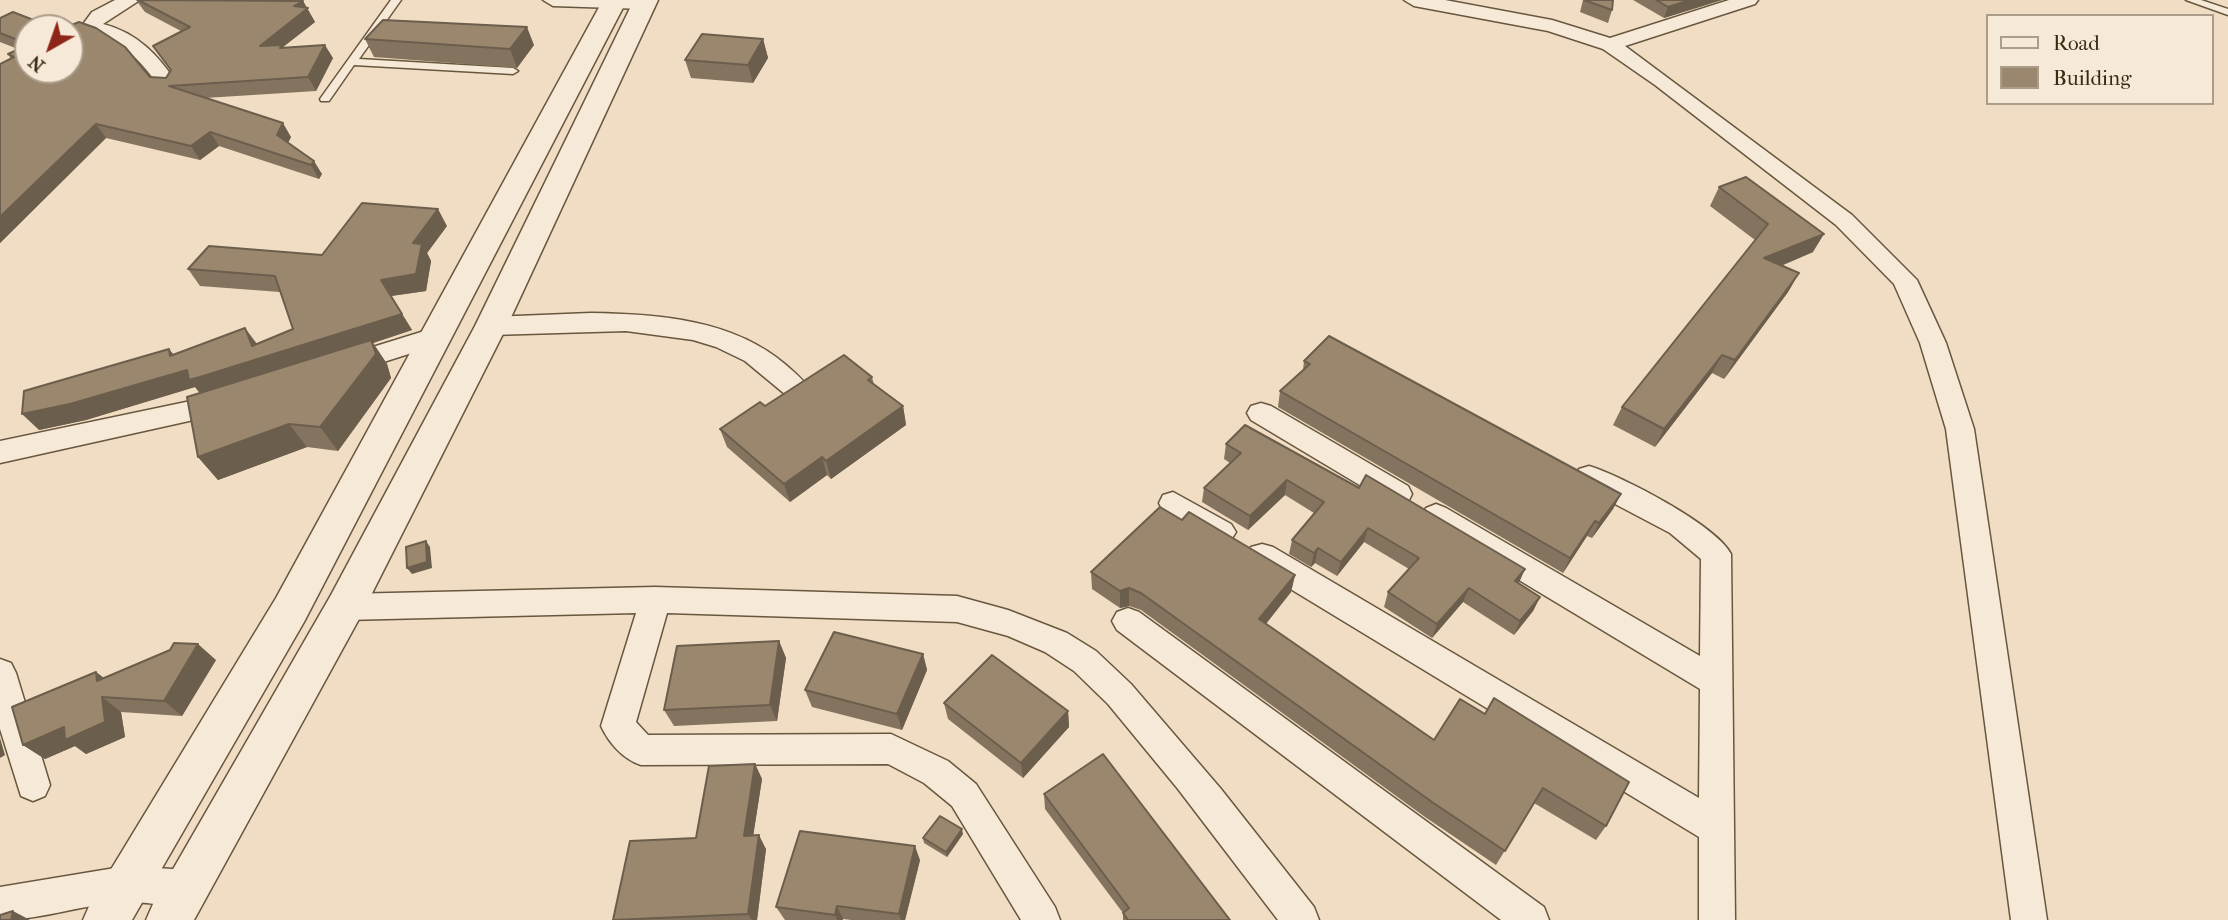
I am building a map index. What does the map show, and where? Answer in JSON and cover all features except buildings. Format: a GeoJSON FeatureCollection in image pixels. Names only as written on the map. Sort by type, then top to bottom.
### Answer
{"type":"FeatureCollection","features":[{"type":"Feature","properties":{"kind":"street"},"geometry":{"type":"LineString","coordinates":[[130,0],[100,16],[91,27],[109,31],[148,56],[168,85]]}},
{"type":"Feature","properties":{"kind":"street"},"geometry":{"type":"LineString","coordinates":[[553,0],[630,1]]}},
{"type":"Feature","properties":{"kind":"street"},"geometry":{"type":"LineString","coordinates":[[1414,0],[1552,26],[1610,45],[1662,81],[1844,220],[1905,280],[1933,343],[1960,429],[2029,920]]}},
{"type":"Feature","properties":{"kind":"street"},"geometry":{"type":"LineString","coordinates":[[1610,45],[1748,0]]}},
{"type":"Feature","properties":{"kind":"street"},"geometry":{"type":"LineString","coordinates":[[169,920],[345,607],[491,326],[630,1]]}},
{"type":"Feature","properties":{"kind":"street"},"geometry":{"type":"LineString","coordinates":[[106,920],[290,610],[434,337],[630,1]]}},
{"type":"Feature","properties":{"kind":"street"},"geometry":{"type":"LineString","coordinates":[[491,326],[608,323],[701,332],[756,355],[795,388]]}},
{"type":"Feature","properties":{"kind":"street"},"geometry":{"type":"LineString","coordinates":[[320,374],[434,337]]}},
{"type":"Feature","properties":{"kind":"street"},"geometry":{"type":"LineString","coordinates":[[0,452],[243,399]]}},
{"type":"Feature","properties":{"kind":"street"},"geometry":{"type":"LineString","coordinates":[[1261,413],[1717,682]]}},
{"type":"Feature","properties":{"kind":"street"},"geometry":{"type":"LineString","coordinates":[[1560,462],[1679,526],[1716,554],[1717,920]]}},
{"type":"Feature","properties":{"kind":"street"},"geometry":{"type":"LineString","coordinates":[[1173,503],[1717,828]]}},
{"type":"Feature","properties":{"kind":"street"},"geometry":{"type":"LineString","coordinates":[[290,610],[655,600],[957,609],[1004,620],[1038,634],[1085,661],[1121,696],[1176,760],[1301,920]]}},
{"type":"Feature","properties":{"kind":"street"},"geometry":{"type":"LineString","coordinates":[[655,600],[618,726],[640,750],[891,749],[936,772],[964,795],[1042,920]]}},
{"type":"Feature","properties":{"kind":"street"},"geometry":{"type":"LineString","coordinates":[[1128,621],[1531,920]]}},
{"type":"Feature","properties":{"kind":"street"},"geometry":{"type":"LineString","coordinates":[[0,673],[33,785]]}},
{"type":"Feature","properties":{"kind":"street"},"geometry":{"type":"LineString","coordinates":[[0,905],[127,884],[187,888]]}},
{"type":"Feature","properties":{"kind":"lane"},"geometry":{"type":"LineString","coordinates":[[325,99],[396,0]]}},
{"type":"Feature","properties":{"kind":"lane"},"geometry":{"type":"LineString","coordinates":[[2191,0],[2228,12]]}},
{"type":"Feature","properties":{"kind":"lane"},"geometry":{"type":"LineString","coordinates":[[352,62],[513,71]]}}]}
